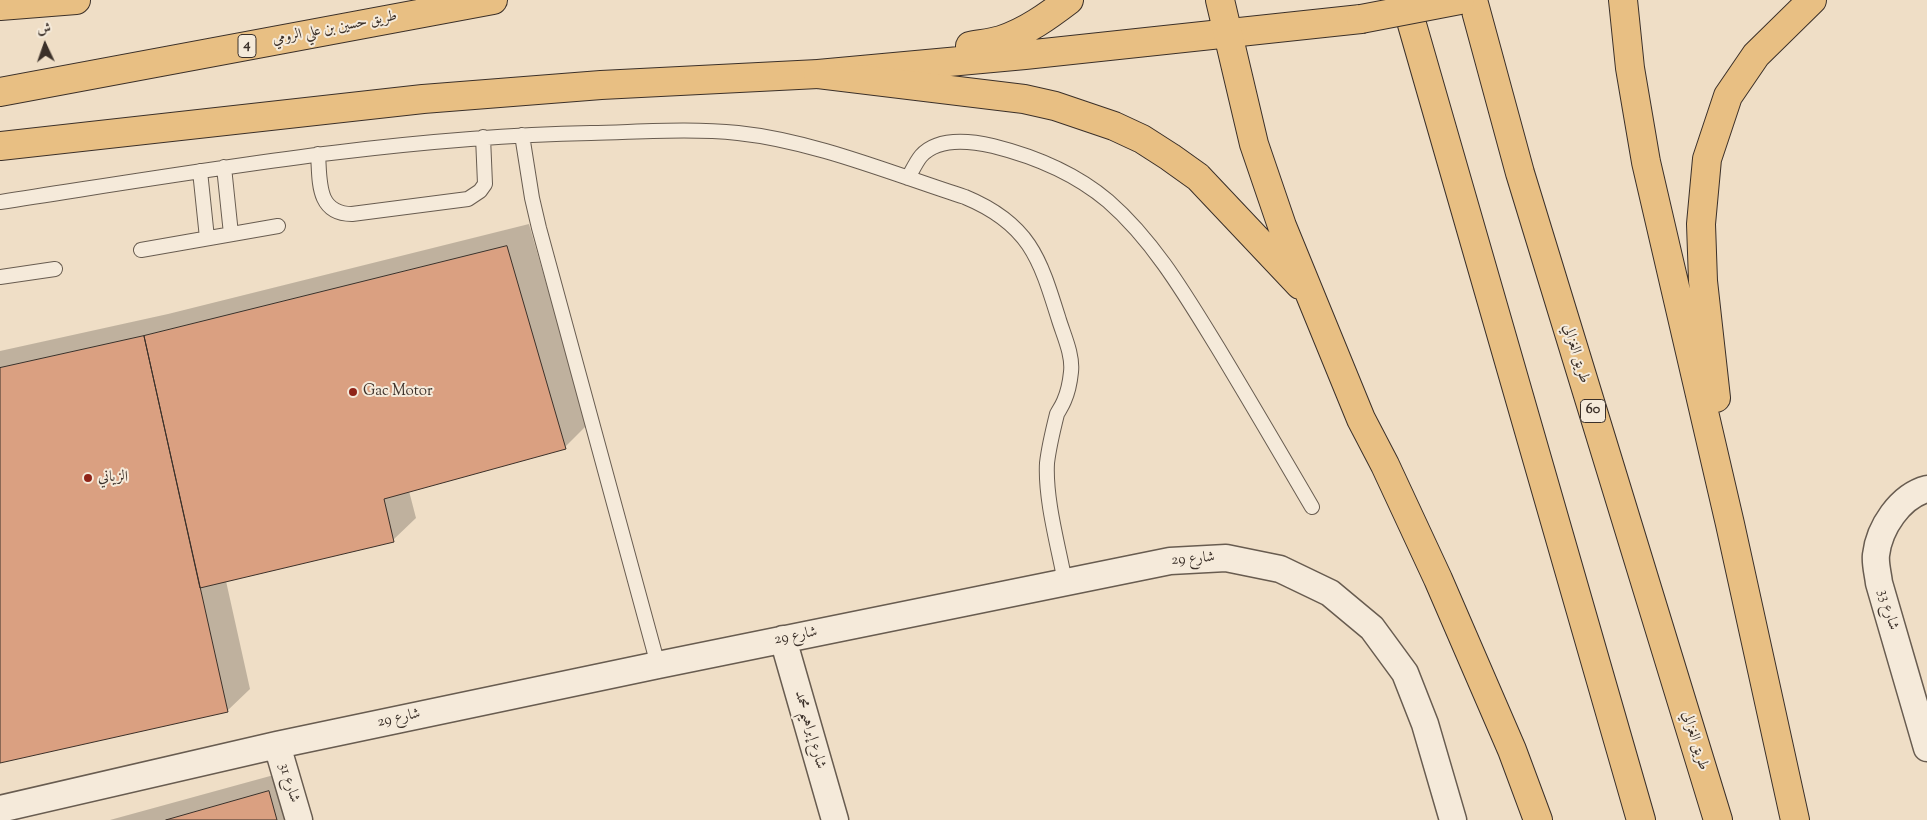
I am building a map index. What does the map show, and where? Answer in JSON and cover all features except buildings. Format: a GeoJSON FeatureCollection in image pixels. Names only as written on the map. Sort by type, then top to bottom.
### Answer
{"type":"FeatureCollection","features":[{"type":"Feature","properties":{"kind":"highway"},"geometry":{"type":"LineString","coordinates":[[0,6],[76,0]]}},
{"type":"Feature","properties":{"kind":"highway","name":"طريق حسين بن علي الرومي"},"geometry":{"type":"LineString","coordinates":[[0,92],[493,0]]}},
{"type":"Feature","properties":{"kind":"highway"},"geometry":{"type":"LineString","coordinates":[[818,74],[1000,40],[1025,30],[1048,16],[1068,0]]}},
{"type":"Feature","properties":{"kind":"highway"},"geometry":{"type":"LineString","coordinates":[[1220,0],[1254,144],[1282,226],[1361,419],[1385,465],[1434,570],[1493,705],[1538,820]]}},
{"type":"Feature","properties":{"kind":"highway"},"geometry":{"type":"LineString","coordinates":[[1405,0],[1641,820]]}},
{"type":"Feature","properties":{"kind":"highway"},"geometry":{"type":"LineString","coordinates":[[0,146],[423,98],[601,85],[818,74],[1025,55],[1361,19],[1460,0]]}},
{"type":"Feature","properties":{"kind":"highway","name":"طريق الغزالي"},"geometry":{"type":"LineString","coordinates":[[1473,0],[1520,173],[1718,820]]}},
{"type":"Feature","properties":{"kind":"highway"},"geometry":{"type":"LineString","coordinates":[[1622,0],[1630,68],[1646,162],[1730,524],[1795,820]]}},
{"type":"Feature","properties":{"kind":"highway"},"geometry":{"type":"LineString","coordinates":[[1730,524],[1704,281],[1701,224],[1707,159],[1728,96],[1756,55],[1812,0]]}},
{"type":"Feature","properties":{"kind":"highway"},"geometry":{"type":"LineString","coordinates":[[818,74],[1024,99],[1055,106],[1114,126],[1142,139],[1198,176],[1310,295]]}},
{"type":"Feature","properties":{"kind":"street","name":"شارع 33"},"geometry":{"type":"LineString","coordinates":[[1927,489],[1921,490],[1898,507],[1883,529],[1876,556],[1879,583],[1927,748]]}},
{"type":"Feature","properties":{"kind":"street","name":"شارع 29"},"geometry":{"type":"LineString","coordinates":[[0,809],[277,745],[784,639],[1170,561],[1226,558],[1280,569],[1330,593],[1372,628],[1405,673],[1425,724],[1453,820]]}},
{"type":"Feature","properties":{"kind":"street","name":"شارع إبراهيم محمد"},"geometry":{"type":"LineString","coordinates":[[784,639],[835,820]]}},
{"type":"Feature","properties":{"kind":"street","name":"شارع 31"},"geometry":{"type":"LineString","coordinates":[[277,745],[299,820]]}},
{"type":"Feature","properties":{"kind":"lane"},"geometry":{"type":"LineString","coordinates":[[0,202],[318,154],[484,137],[701,131],[738,133],[774,138],[809,146],[965,197],[983,204],[999,215],[1027,242],[1044,271],[1069,351],[1071,369],[1069,386],[1065,400],[1058,412],[1051,440],[1047,486],[1065,582]]}},
{"type":"Feature","properties":{"kind":"lane"},"geometry":{"type":"LineString","coordinates":[[522,135],[532,198],[658,665]]}},
{"type":"Feature","properties":{"kind":"lane"},"geometry":{"type":"LineString","coordinates":[[318,154],[321,192],[325,202],[332,210],[341,214],[352,214],[468,199],[475,196],[485,184],[484,137]]}},
{"type":"Feature","properties":{"kind":"lane"},"geometry":{"type":"LineString","coordinates":[[908,178],[922,155],[936,146],[950,143],[983,144],[1010,150],[1036,160],[1076,180],[1106,200],[1134,225],[1158,254],[1204,326],[1312,507]]}},
{"type":"Feature","properties":{"kind":"lane"},"geometry":{"type":"LineString","coordinates":[[224,167],[231,234]]}},
{"type":"Feature","properties":{"kind":"lane"},"geometry":{"type":"LineString","coordinates":[[200,171],[207,238]]}},
{"type":"Feature","properties":{"kind":"lane"},"geometry":{"type":"LineString","coordinates":[[141,250],[278,226]]}},
{"type":"Feature","properties":{"kind":"lane"},"geometry":{"type":"LineString","coordinates":[[0,278],[55,269]]}},
{"type":"Feature","properties":{"kind":"place","name":"Gac Motor"},"geometry":{"type":"Point","coordinates":[353,392]}},
{"type":"Feature","properties":{"kind":"place","name":"الزياني"},"geometry":{"type":"Point","coordinates":[88,478]}}]}
